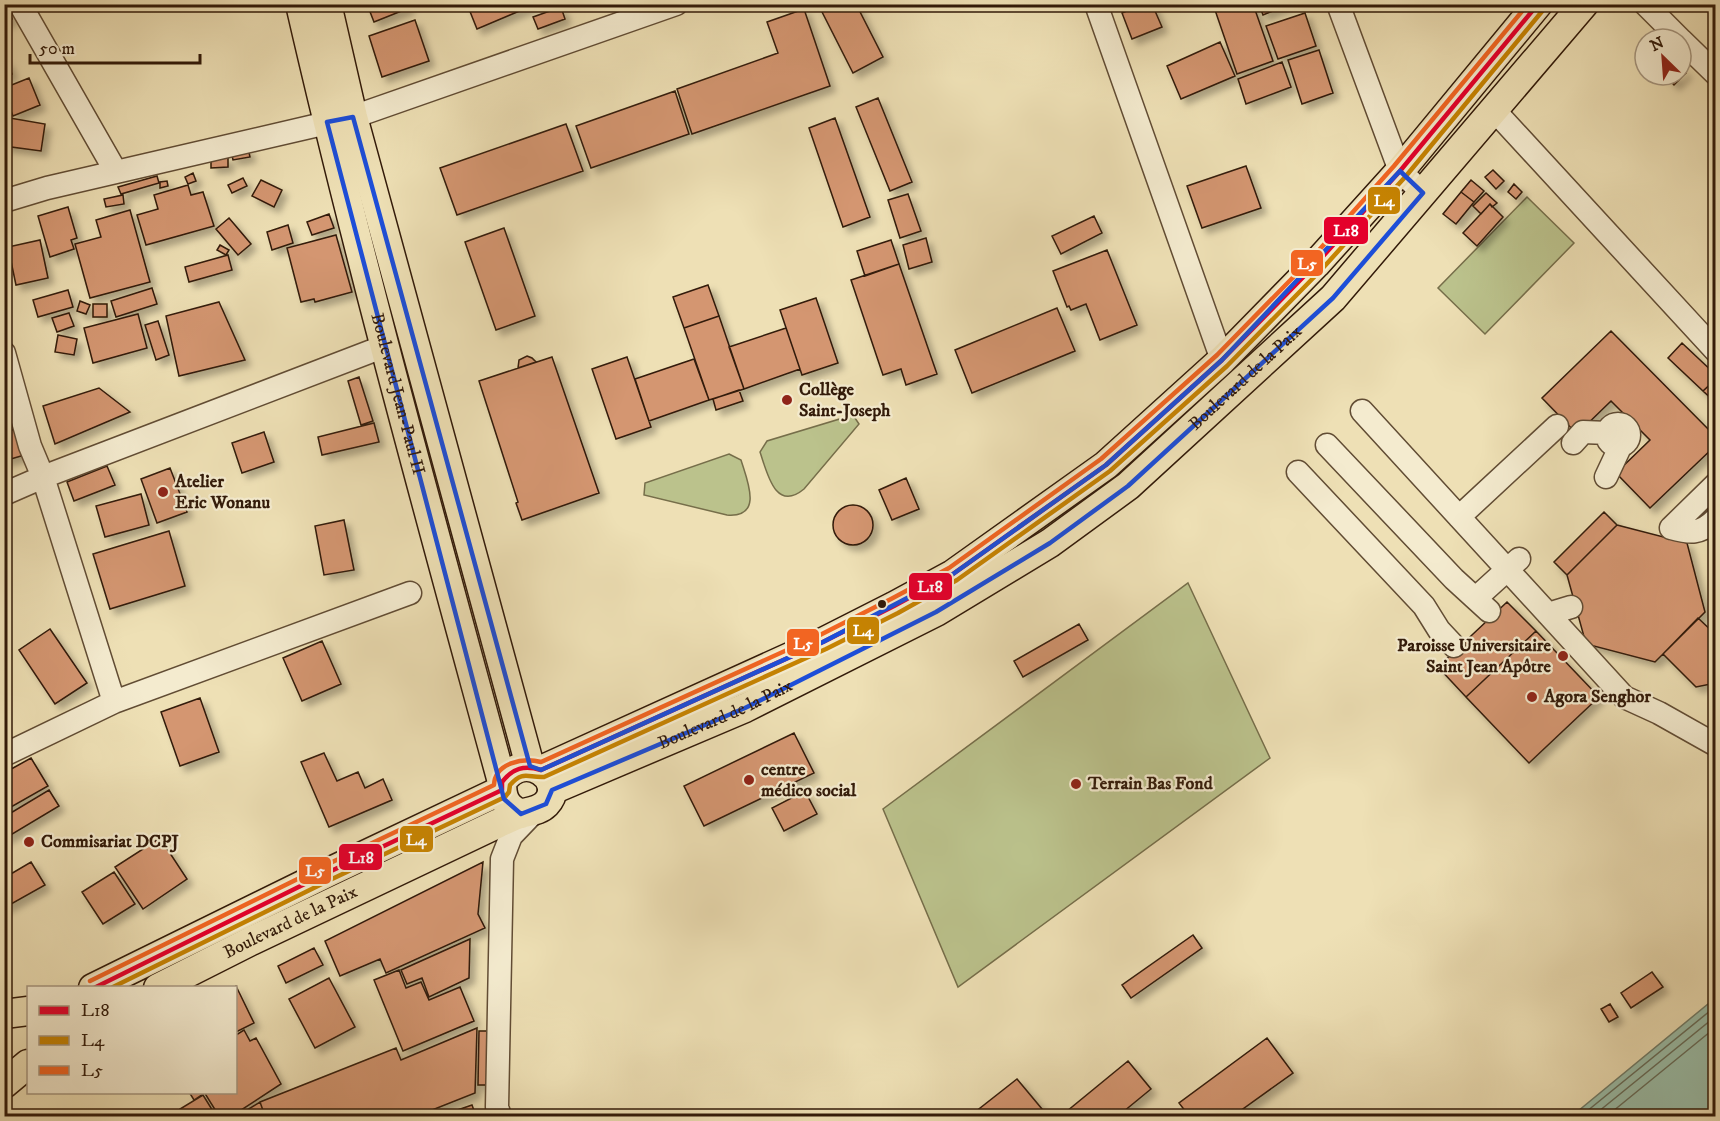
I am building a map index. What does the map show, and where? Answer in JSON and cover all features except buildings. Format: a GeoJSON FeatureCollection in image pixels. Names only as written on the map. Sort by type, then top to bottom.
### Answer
{"type":"FeatureCollection","features":[{"type":"Feature","properties":{"kind":"main road","name":"Boulevard Jean-Paul II"},"geometry":{"type":"LineString","coordinates":[[300,4],[340,119],[541,775]]}},
{"type":"Feature","properties":{"kind":"main road","name":"Boulevard Jean-Paul II"},"geometry":{"type":"LineString","coordinates":[[327,4],[340,119],[385,346],[502,786]]}},
{"type":"Feature","properties":{"kind":"main road","name":"Boulevard de la Paix"},"geometry":{"type":"LineString","coordinates":[[828,653],[894,606],[953,574],[1106,465],[1222,360],[1316,264],[1400,171],[1538,4]]}},
{"type":"Feature","properties":{"kind":"main road","name":"Boulevard de la Paix"},"geometry":{"type":"LineString","coordinates":[[541,775],[828,653],[936,612],[1050,543],[1128,486],[1333,298],[1584,4]]}},
{"type":"Feature","properties":{"kind":"main road"},"geometry":{"type":"LineString","coordinates":[[511,772],[541,775],[550,797],[546,804],[528,813],[508,806],[502,786],[511,772]]}},
{"type":"Feature","properties":{"kind":"main road","name":"Boulevard de la Paix"},"geometry":{"type":"LineString","coordinates":[[95,986],[502,786]]}},
{"type":"Feature","properties":{"kind":"main road","name":"Boulevard de la Paix"},"geometry":{"type":"LineString","coordinates":[[160,986],[499,823],[528,813]]}},
{"type":"Feature","properties":{"kind":"main road"},"geometry":{"type":"LineString","coordinates":[[4,1014],[27,1011]]}},
{"type":"Feature","properties":{"kind":"main road"},"geometry":{"type":"LineString","coordinates":[[4,1084],[27,1065]]}},
{"type":"Feature","properties":{"kind":"street"},"geometry":{"type":"LineString","coordinates":[[20,4],[116,172]]}},
{"type":"Feature","properties":{"kind":"street"},"geometry":{"type":"LineString","coordinates":[[4,201],[47,188],[340,119],[676,4]]}},
{"type":"Feature","properties":{"kind":"street"},"geometry":{"type":"LineString","coordinates":[[1096,4],[1222,360]]}},
{"type":"Feature","properties":{"kind":"street"},"geometry":{"type":"LineString","coordinates":[[1338,4],[1400,171],[1423,193]]}},
{"type":"Feature","properties":{"kind":"street"},"geometry":{"type":"LineString","coordinates":[[1645,4],[1669,27]]}},
{"type":"Feature","properties":{"kind":"street"},"geometry":{"type":"LineString","coordinates":[[1693,51],[1716,74]]}},
{"type":"Feature","properties":{"kind":"street"},"geometry":{"type":"LineString","coordinates":[[1494,110],[1716,351]]}},
{"type":"Feature","properties":{"kind":"street"},"geometry":{"type":"LineString","coordinates":[[4,494],[385,346]]}},
{"type":"Feature","properties":{"kind":"street"},"geometry":{"type":"LineString","coordinates":[[4,353],[30,446],[43,477],[114,702]]}},
{"type":"Feature","properties":{"kind":"street"},"geometry":{"type":"LineString","coordinates":[[1362,411],[1459,517],[1513,564],[1582,662],[1611,683],[1624,697],[1659,713],[1716,745]]}},
{"type":"Feature","properties":{"kind":"street"},"geometry":{"type":"LineString","coordinates":[[1459,517],[1557,426]]}},
{"type":"Feature","properties":{"kind":"street"},"geometry":{"type":"LineString","coordinates":[[1573,443],[1583,432],[1622,430],[1606,477]]}},
{"type":"Feature","properties":{"kind":"street"},"geometry":{"type":"LineString","coordinates":[[1327,445],[1483,605],[1513,564]]}},
{"type":"Feature","properties":{"kind":"street"},"geometry":{"type":"LineString","coordinates":[[1298,471],[1424,606],[1439,630],[1454,646]]}},
{"type":"Feature","properties":{"kind":"street"},"geometry":{"type":"LineString","coordinates":[[1714,525],[1691,533],[1671,528],[1716,484]]}},
{"type":"Feature","properties":{"kind":"street"},"geometry":{"type":"LineString","coordinates":[[4,755],[114,702],[410,593]]}},
{"type":"Feature","properties":{"kind":"street"},"geometry":{"type":"LineString","coordinates":[[1548,614],[1571,607]]}},
{"type":"Feature","properties":{"kind":"street"},"geometry":{"type":"LineString","coordinates":[[1611,683],[1618,661]]}},
{"type":"Feature","properties":{"kind":"street"},"geometry":{"type":"LineString","coordinates":[[500,1116],[497,1107],[502,859],[511,836],[528,813]]}},
{"type":"Feature","properties":{"kind":"highlighted area"},"geometry":{"type":"Polygon","coordinates":[[[353,117],[530,766],[541,770],[823,642],[953,574],[1106,465],[1222,360],[1400,171],[1423,193],[1333,298],[1128,486],[1050,543],[936,612],[745,708],[552,790],[546,804],[521,814],[504,799],[327,122],[353,117]]]}},
{"type":"Feature","properties":{"kind":"shaded area"},"geometry":{"type":"Polygon","coordinates":[[[1527,197],[1574,243],[1485,334],[1438,288],[1527,197]]]}},
{"type":"Feature","properties":{"kind":"shaded area"},"geometry":{"type":"Polygon","coordinates":[[[853,415],[859,424],[804,489],[794,495],[786,496],[779,493],[769,479],[760,452],[767,441],[853,415]]]}},
{"type":"Feature","properties":{"kind":"shaded area"},"geometry":{"type":"Polygon","coordinates":[[[729,454],[741,460],[749,487],[749,504],[746,510],[738,514],[727,515],[644,495],[645,483],[729,454]]]}},
{"type":"Feature","properties":{"kind":"shaded area","name":"Terrain Bas Fond"},"geometry":{"type":"Polygon","coordinates":[[[1188,583],[1270,758],[958,987],[883,809],[1188,583]]]}},
{"type":"Feature","properties":{"kind":"water"},"geometry":{"type":"Polygon","coordinates":[[[1714,999],[1715,1116],[1572,1116],[1714,999]]]}},
{"type":"Feature","properties":{"kind":"transit line","name":"L5"},"geometry":{"type":"LineString","coordinates":[[90,981],[494,785],[499,771],[511,763],[526,760],[541,762],[820,635],[949,568],[1101,459],[1217,355],[1311,259],[1394,166],[1528,4]]}},
{"type":"Feature","properties":{"kind":"transit line","name":"L18"},"geometry":{"type":"LineString","coordinates":[[98,986],[502,790],[502,782],[519,769],[541,770],[823,642],[953,574],[1106,465],[1222,360],[1316,264],[1400,171],[1538,4]]}},
{"type":"Feature","properties":{"kind":"transit line","name":"L4"},"geometry":{"type":"LineString","coordinates":[[115,986],[505,797],[510,785],[522,776],[544,777],[826,649],[957,580],[1110,471],[1227,366],[1322,269],[1406,176],[1544,9]]}},
{"type":"Feature","properties":{"kind":"place","name":"Collège Saint-Joseph"},"geometry":{"type":"Point","coordinates":[787,400]}},
{"type":"Feature","properties":{"kind":"place","name":"Atelier Eric Wonanu"},"geometry":{"type":"Point","coordinates":[163,492]}},
{"type":"Feature","properties":{"kind":"place","name":"Paroisse Universitaire Saint Jean Apôtre"},"geometry":{"type":"Point","coordinates":[1563,656]}},
{"type":"Feature","properties":{"kind":"place","name":"Agora Senghor"},"geometry":{"type":"Point","coordinates":[1532,697]}},
{"type":"Feature","properties":{"kind":"place","name":"centre médico social"},"geometry":{"type":"Point","coordinates":[749,780]}},
{"type":"Feature","properties":{"kind":"place","name":"Terrain Bas Fond"},"geometry":{"type":"Point","coordinates":[1076,784]}},
{"type":"Feature","properties":{"kind":"place","name":"Commisariat DCPJ"},"geometry":{"type":"Point","coordinates":[29,842]}}]}
